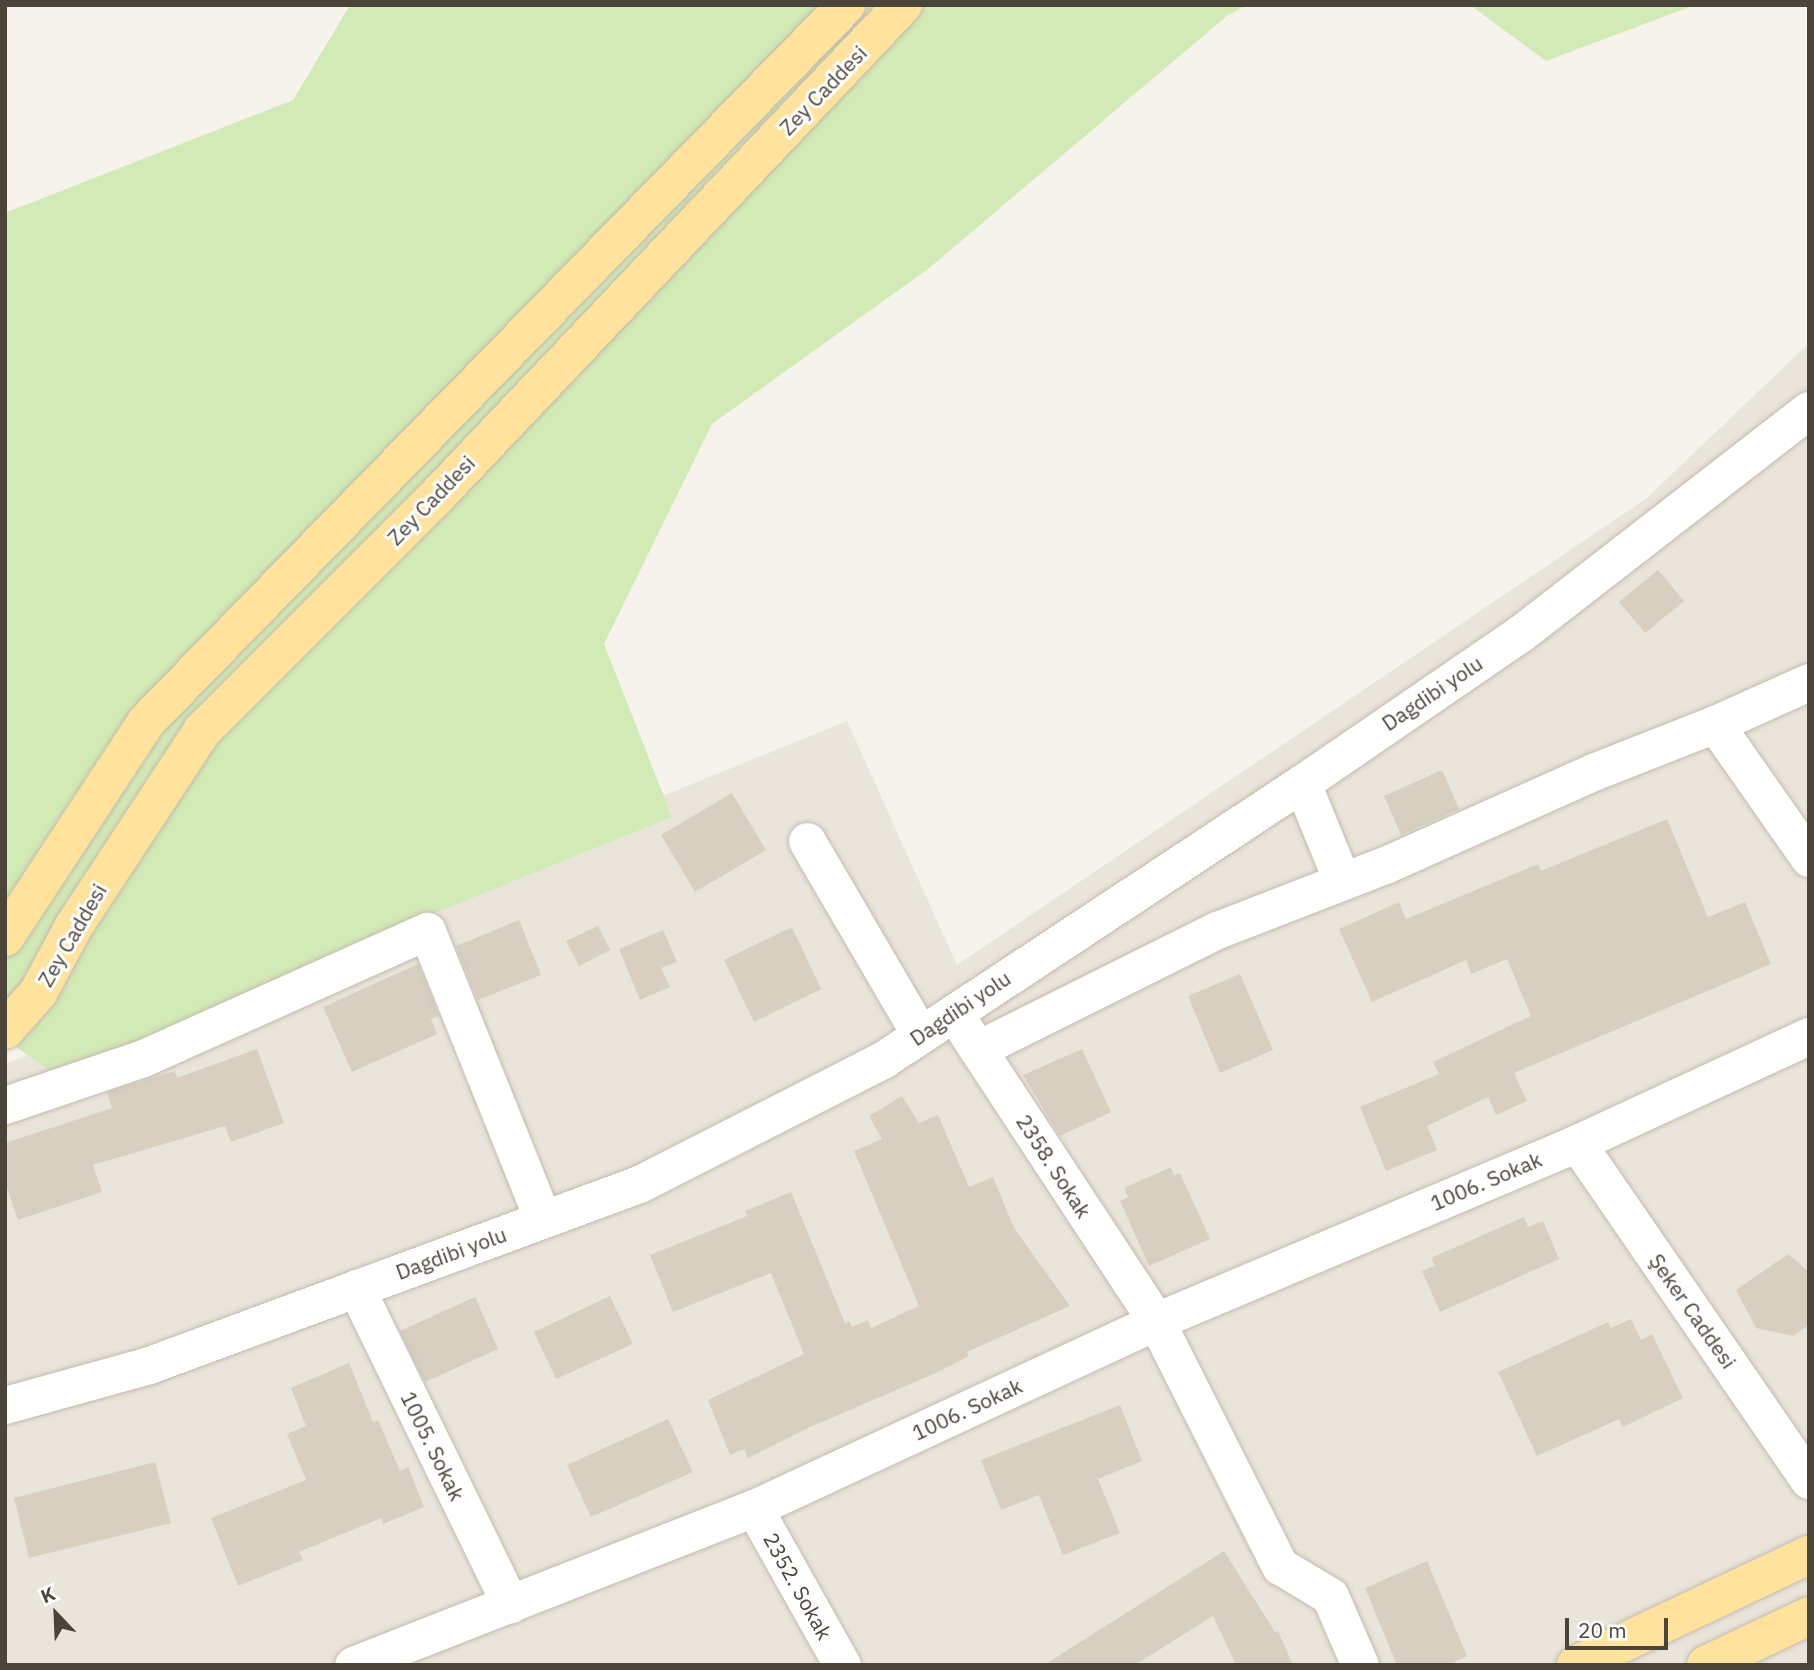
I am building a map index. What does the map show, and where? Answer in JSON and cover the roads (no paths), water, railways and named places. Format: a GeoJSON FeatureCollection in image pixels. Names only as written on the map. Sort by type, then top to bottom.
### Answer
{"type":"FeatureCollection","features":[{"type":"Feature","properties":{"kind":"main road","name":"Zey Caddesi"},"geometry":{"type":"LineString","coordinates":[[5,937],[147,721],[846,5]]}},
{"type":"Feature","properties":{"kind":"main road","name":"Zey Caddesi"},"geometry":{"type":"LineString","coordinates":[[5,1030],[38,993],[74,926],[202,731],[437,496],[904,5]]}},
{"type":"Feature","properties":{"kind":"main road"},"geometry":{"type":"LineString","coordinates":[[1576,1665],[1809,1555]]}},
{"type":"Feature","properties":{"kind":"main road"},"geometry":{"type":"LineString","coordinates":[[1706,1665],[1809,1616]]}},
{"type":"Feature","properties":{"kind":"street","name":"Dagdibi yolu"},"geometry":{"type":"LineString","coordinates":[[5,1405],[149,1365],[639,1184],[884,1059],[1302,783],[1521,633],[1809,410]]}},
{"type":"Feature","properties":{"kind":"street"},"geometry":{"type":"LineString","coordinates":[[978,1049],[1217,930],[1342,881],[1809,682]]}},
{"type":"Feature","properties":{"kind":"street"},"geometry":{"type":"LineString","coordinates":[[1715,724],[1809,858]]}},
{"type":"Feature","properties":{"kind":"street"},"geometry":{"type":"LineString","coordinates":[[1302,783],[1342,881]]}},
{"type":"Feature","properties":{"kind":"street"},"geometry":{"type":"LineString","coordinates":[[807,841],[920,1034]]}},
{"type":"Feature","properties":{"kind":"street"},"geometry":{"type":"LineString","coordinates":[[5,1105],[143,1058],[428,931],[543,1219]]}},
{"type":"Feature","properties":{"kind":"street","name":"2358. Sokak"},"geometry":{"type":"LineString","coordinates":[[953,1012],[1156,1321],[1280,1566],[1330,1597],[1360,1665]]}},
{"type":"Feature","properties":{"kind":"street","name":"1006. Sokak"},"geometry":{"type":"LineString","coordinates":[[374,1662],[510,1604],[754,1508],[1156,1321],[1577,1143],[1809,1036]]}},
{"type":"Feature","properties":{"kind":"street","name":"Şeker Caddesi"},"geometry":{"type":"LineString","coordinates":[[1577,1143],[1809,1480]]}},
{"type":"Feature","properties":{"kind":"street","name":"1005. Sokak"},"geometry":{"type":"LineString","coordinates":[[356,1288],[510,1604]]}},
{"type":"Feature","properties":{"kind":"street","name":"2352. Sokak"},"geometry":{"type":"LineString","coordinates":[[754,1508],[842,1665]]}}]}
